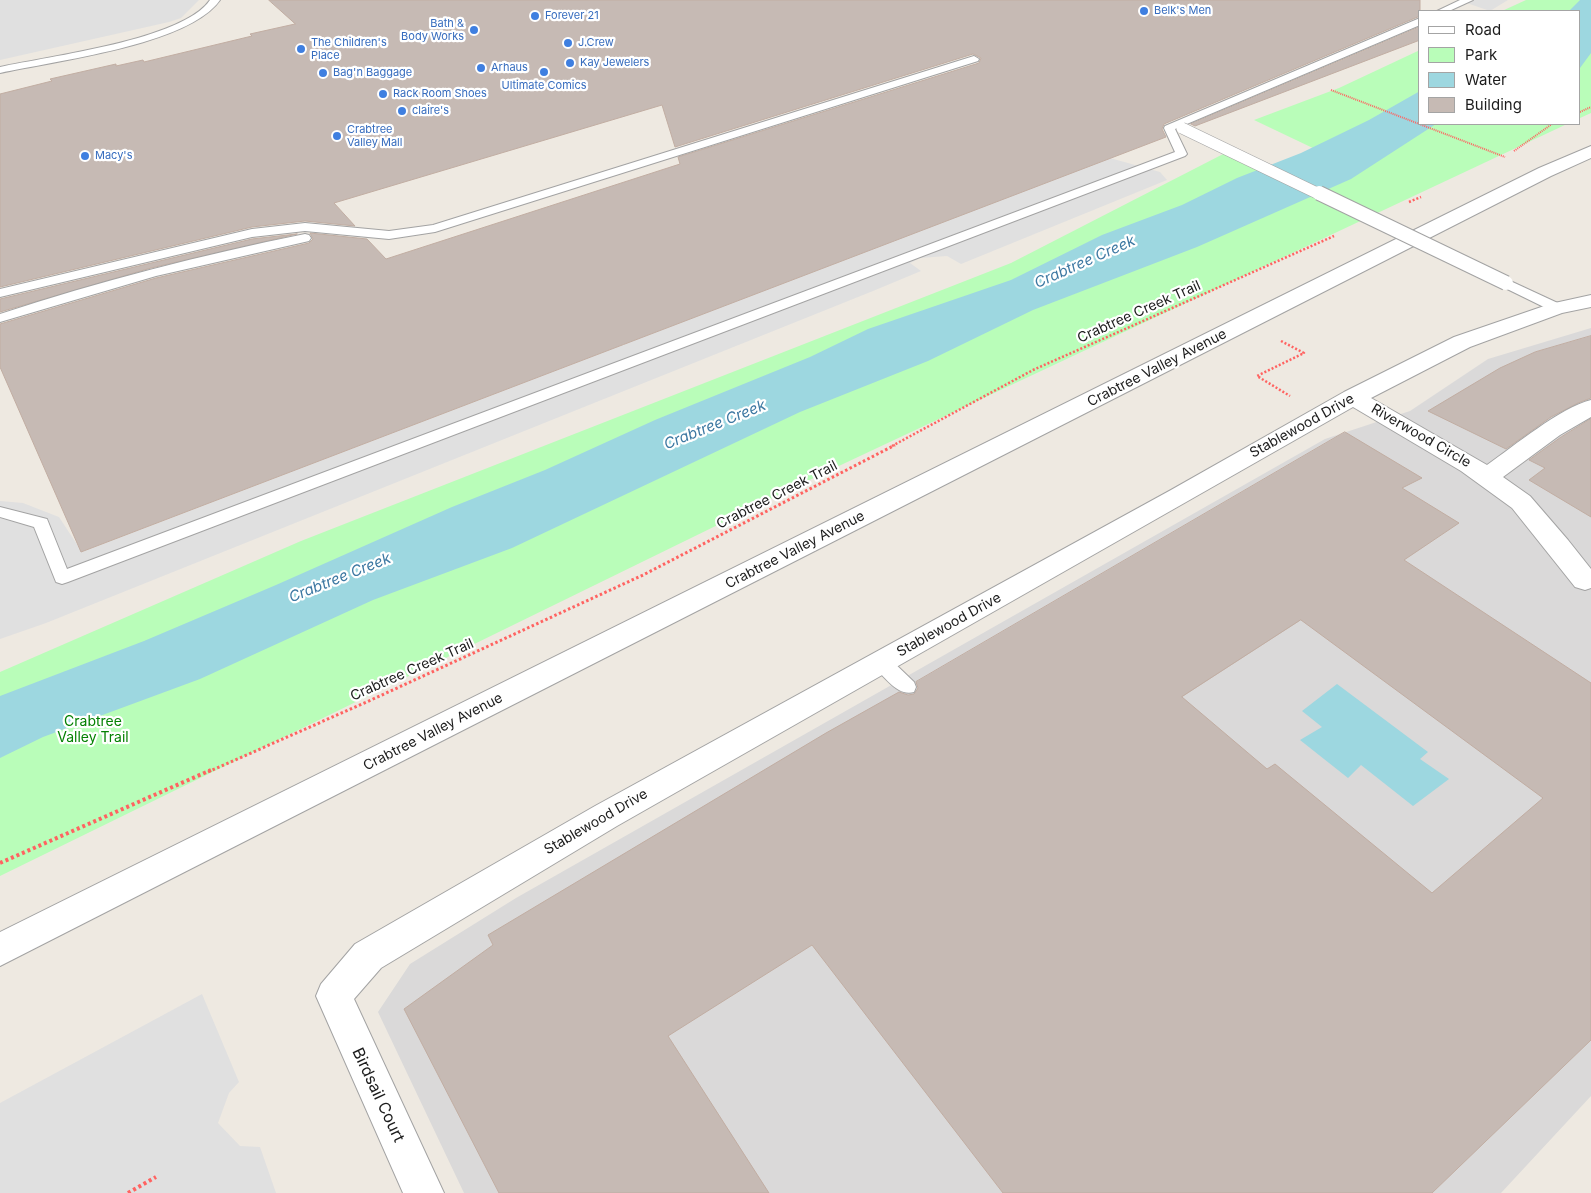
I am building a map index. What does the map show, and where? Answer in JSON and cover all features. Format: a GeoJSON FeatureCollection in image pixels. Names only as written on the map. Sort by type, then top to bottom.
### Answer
{"type":"FeatureCollection","features":[{"type":"Feature","properties":{"kind":"street","name":"Crabtree Valley Avenue"},"geometry":{"type":"LineString","coordinates":[[0,950],[1545,172],[1591,151]]}},
{"type":"Feature","properties":{"kind":"street","name":"Stablewood Drive"},"geometry":{"type":"LineString","coordinates":[[334,996],[368,956],[606,816],[1352,397],[1462,342],[1557,308],[1591,301]]}},
{"type":"Feature","properties":{"kind":"street","name":"Riverwood Circle"},"geometry":{"type":"LineString","coordinates":[[1352,397],[1488,476],[1521,502],[1585,580]]}},
{"type":"Feature","properties":{"kind":"street"},"geometry":{"type":"LineString","coordinates":[[1488,476],[1552,430],[1591,407]]}},
{"type":"Feature","properties":{"kind":"street","name":"Birdsail Court"},"geometry":{"type":"LineString","coordinates":[[334,996],[424,1193]]}},
{"type":"Feature","properties":{"kind":"lane"},"geometry":{"type":"LineString","coordinates":[[0,70],[159,35],[192,20],[212,6],[215,0]]}},
{"type":"Feature","properties":{"kind":"lane"},"geometry":{"type":"LineString","coordinates":[[1444,10],[1468,0]]}},
{"type":"Feature","properties":{"kind":"lane"},"geometry":{"type":"LineString","coordinates":[[0,512],[41,524],[62,578],[1181,154],[1169,128],[1418,22]]}},
{"type":"Feature","properties":{"kind":"lane"},"geometry":{"type":"LineString","coordinates":[[0,293],[252,233],[306,227],[389,235],[435,228],[974,58]]}},
{"type":"Feature","properties":{"kind":"lane"},"geometry":{"type":"LineString","coordinates":[[1182,128],[1557,308]]}},
{"type":"Feature","properties":{"kind":"lane"},"geometry":{"type":"LineString","coordinates":[[0,318],[70,295],[250,248],[345,230]]}},
{"type":"Feature","properties":{"kind":"lane"},"geometry":{"type":"LineString","coordinates":[[882,662],[907,687]]}},
{"type":"Feature","properties":{"kind":"path"},"geometry":{"type":"LineString","coordinates":[[1326,88],[1418,124]]}},
{"type":"Feature","properties":{"kind":"path"},"geometry":{"type":"LineString","coordinates":[[1420,125],[1506,158]]}},
{"type":"Feature","properties":{"kind":"path"},"geometry":{"type":"LineString","coordinates":[[1498,161],[1506,158],[1551,125]]}},
{"type":"Feature","properties":{"kind":"path"},"geometry":{"type":"LineString","coordinates":[[1408,203],[1425,195]]}},
{"type":"Feature","properties":{"kind":"path","name":"Crabtree Creek Trail"},"geometry":{"type":"LineString","coordinates":[[0,863],[371,700],[643,575],[833,478],[1033,370],[1339,234]]}},
{"type":"Feature","properties":{"kind":"path"},"geometry":{"type":"LineString","coordinates":[[1277,339],[1304,353],[1257,376],[1296,399]]}},
{"type":"Feature","properties":{"kind":"path"},"geometry":{"type":"LineString","coordinates":[[128,1193],[156,1177]]}},
{"type":"Feature","properties":{"kind":"shaded area"},"geometry":{"type":"Polygon","coordinates":[[[0,0],[199,0],[181,18],[169,22],[0,60],[0,0]]]}},
{"type":"Feature","properties":{"kind":"shaded area"},"geometry":{"type":"Polygon","coordinates":[[[1458,0],[1508,0],[1492,10],[1458,0]]]}},
{"type":"Feature","properties":{"kind":"shaded area"},"geometry":{"type":"Polygon","coordinates":[[[1110,158],[1160,172],[1167,180],[961,264],[947,256],[920,258],[910,263],[921,271],[873,291],[46,623],[0,639],[0,501],[23,503],[59,517],[82,552],[1110,158]]]}},
{"type":"Feature","properties":{"kind":"shaded area"},"geometry":{"type":"Polygon","coordinates":[[[1591,328],[1591,1096],[1501,1193],[464,1193],[378,1012],[410,964],[516,898],[1325,439],[1410,411],[1488,359],[1591,328]]]}},
{"type":"Feature","properties":{"kind":"shaded area"},"geometry":{"type":"Polygon","coordinates":[[[202,994],[239,1082],[229,1093],[218,1123],[240,1146],[260,1147],[276,1193],[0,1193],[0,1103],[202,994]]]}},
{"type":"Feature","properties":{"kind":"green space"},"geometry":{"type":"Polygon","coordinates":[[[1526,0],[1591,0],[1591,113],[1581,118],[1581,10],[1504,10],[1526,0]]]}},
{"type":"Feature","properties":{"kind":"green space","name":"Crabtree Valley Trail"},"geometry":{"type":"Polygon","coordinates":[[[1418,51],[1418,125],[1565,125],[826,472],[0,876],[0,672],[301,541],[1011,263],[1231,150],[1277,173],[1317,150],[1254,120],[1339,88],[1418,51]]]}},
{"type":"Feature","properties":{"kind":"water"},"geometry":{"type":"Polygon","coordinates":[[[1580,0],[1591,0],[1591,53],[1581,67],[1581,10],[1570,10],[1580,0]]]}},
{"type":"Feature","properties":{"kind":"water","name":"Crabtree Creek"},"geometry":{"type":"Polygon","coordinates":[[[1418,92],[1418,125],[1434,125],[1351,179],[1197,247],[1033,310],[928,361],[800,412],[512,548],[373,600],[200,679],[43,737],[0,758],[0,696],[144,641],[452,507],[545,470],[655,420],[810,357],[868,329],[1011,280],[1102,235],[1182,205],[1237,178],[1301,153],[1369,120],[1418,92]]]}},
{"type":"Feature","properties":{"kind":"water"},"geometry":{"type":"Polygon","coordinates":[[[1337,684],[1428,752],[1420,759],[1449,779],[1413,806],[1361,765],[1348,778],[1300,740],[1322,727],[1302,711],[1337,684]]]}},
{"type":"Feature","properties":{"kind":"building"},"geometry":{"type":"Polygon","coordinates":[[[269,0],[1420,0],[1418,17],[1164,124],[1162,129],[1166,137],[81,552],[0,367],[0,324],[156,278],[309,243],[313,239],[310,233],[367,239],[386,259],[680,164],[678,157],[979,63],[981,58],[973,54],[675,147],[662,105],[334,203],[355,226],[305,221],[252,227],[0,287],[0,94],[52,81],[50,79],[116,64],[116,66],[143,60],[144,62],[295,24],[269,0]]]}},
{"type":"Feature","properties":{"kind":"building"},"geometry":{"type":"Polygon","coordinates":[[[1418,28],[1418,41],[1195,126],[1191,124],[1418,28]]]}},
{"type":"Feature","properties":{"kind":"building"},"geometry":{"type":"Polygon","coordinates":[[[297,234],[151,268],[0,312],[0,299],[252,239],[297,234]]]}},
{"type":"Feature","properties":{"kind":"building"},"geometry":{"type":"Polygon","coordinates":[[[1591,336],[1591,398],[1551,417],[1506,449],[1428,411],[1500,368],[1535,352],[1591,336]]]}},
{"type":"Feature","properties":{"kind":"building"},"geometry":{"type":"Polygon","coordinates":[[[1591,419],[1591,517],[1529,480],[1545,468],[1529,460],[1561,437],[1591,419]]]}},
{"type":"Feature","properties":{"kind":"building"},"geometry":{"type":"Polygon","coordinates":[[[1345,432],[1422,478],[1402,488],[1459,523],[1404,560],[1591,683],[1591,1040],[1432,1193],[1003,1193],[812,945],[668,1036],[769,1193],[499,1193],[404,1009],[493,945],[488,935],[826,733],[899,692],[908,695],[914,694],[918,688],[916,682],[1345,432]],[[1301,620],[1182,697],[1267,769],[1275,764],[1432,893],[1543,798],[1301,620]]]}},
{"type":"Feature","properties":{"kind":"place","name":"Belk's Men"},"geometry":{"type":"Point","coordinates":[1144,11]}},
{"type":"Feature","properties":{"kind":"place","name":"Forever 21"},"geometry":{"type":"Point","coordinates":[535,16]}},
{"type":"Feature","properties":{"kind":"place","name":"Bath & Body Works"},"geometry":{"type":"Point","coordinates":[474,30]}},
{"type":"Feature","properties":{"kind":"place","name":"J.Crew"},"geometry":{"type":"Point","coordinates":[568,43]}},
{"type":"Feature","properties":{"kind":"place","name":"The Children's Place"},"geometry":{"type":"Point","coordinates":[301,49]}},
{"type":"Feature","properties":{"kind":"place","name":"Kay Jewelers"},"geometry":{"type":"Point","coordinates":[570,63]}},
{"type":"Feature","properties":{"kind":"place","name":"Arhaus"},"geometry":{"type":"Point","coordinates":[481,68]}},
{"type":"Feature","properties":{"kind":"place","name":"Ultimate Comics"},"geometry":{"type":"Point","coordinates":[544,72]}},
{"type":"Feature","properties":{"kind":"place","name":"Bag'n Baggage"},"geometry":{"type":"Point","coordinates":[323,73]}},
{"type":"Feature","properties":{"kind":"place","name":"Rack Room Shoes"},"geometry":{"type":"Point","coordinates":[383,94]}},
{"type":"Feature","properties":{"kind":"place","name":"claire's"},"geometry":{"type":"Point","coordinates":[402,111]}},
{"type":"Feature","properties":{"kind":"place","name":"Crabtree Valley Mall"},"geometry":{"type":"Point","coordinates":[337,136]}},
{"type":"Feature","properties":{"kind":"place","name":"Macy's"},"geometry":{"type":"Point","coordinates":[85,156]}}]}
